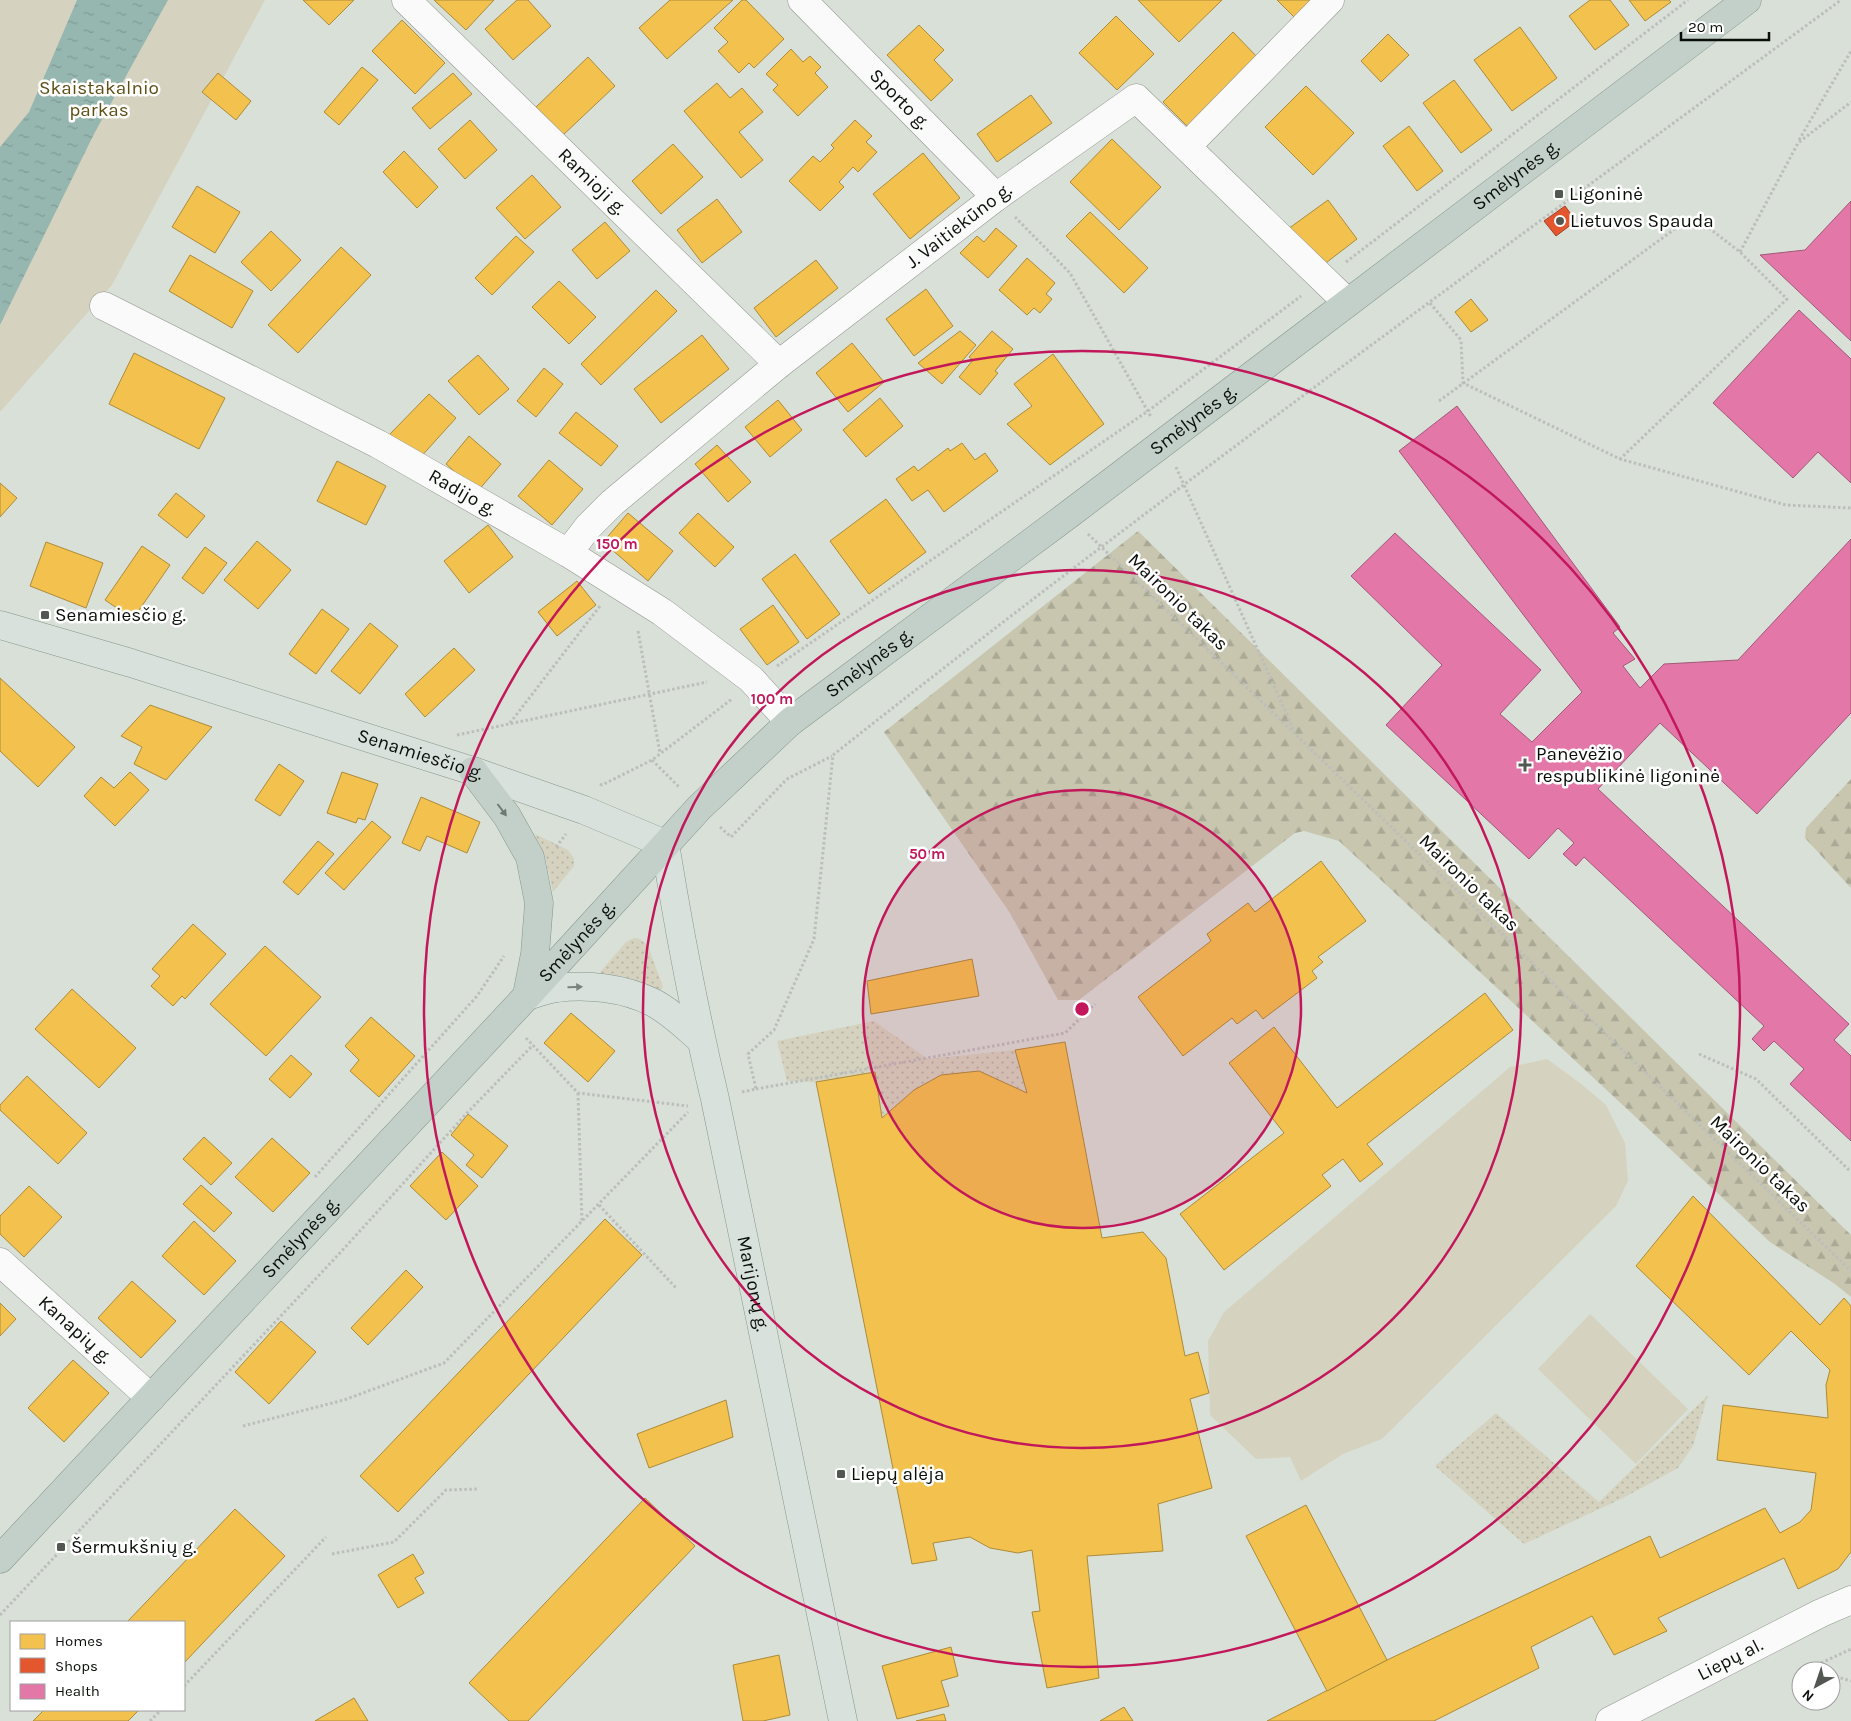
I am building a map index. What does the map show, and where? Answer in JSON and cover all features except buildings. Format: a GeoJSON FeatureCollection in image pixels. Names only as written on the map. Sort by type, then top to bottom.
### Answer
{"type":"FeatureCollection","features":[{"type":"Feature","properties":{"kind":"highway","name":"Smėlynės g."},"geometry":{"type":"LineString","coordinates":[[0,1559],[527,996],[665,844],[699,808],[790,722],[1068,515],[1346,302],[1747,0]]}},
{"type":"Feature","properties":{"kind":"highway"},"geometry":{"type":"LineString","coordinates":[[473,771],[507,816],[530,857],[539,903],[535,954],[527,996]]}},
{"type":"Feature","properties":{"kind":"main road","name":"Senamiesčio g."},"geometry":{"type":"LineString","coordinates":[[0,625],[131,663],[473,771],[584,810],[665,844]]}},
{"type":"Feature","properties":{"kind":"main road","name":"Marijonų g."},"geometry":{"type":"LineString","coordinates":[[665,844],[701,1040],[715,1099],[843,1721]]}},
{"type":"Feature","properties":{"kind":"main road"},"geometry":{"type":"LineString","coordinates":[[527,996],[556,988],[593,987],[630,994],[652,1002],[671,1014],[701,1040]]}},
{"type":"Feature","properties":{"kind":"street","name":"Ramioji g."},"geometry":{"type":"LineString","coordinates":[[406,0],[780,364]]}},
{"type":"Feature","properties":{"kind":"street","name":"Sporto g."},"geometry":{"type":"LineString","coordinates":[[802,0],[996,198]]}},
{"type":"Feature","properties":{"kind":"street"},"geometry":{"type":"LineString","coordinates":[[1187,146],[1330,0]]}},
{"type":"Feature","properties":{"kind":"street","name":"J. Vaitiekūno g."},"geometry":{"type":"LineString","coordinates":[[568,553],[588,527],[612,503],[780,364],[996,198],[1136,98],[1346,302]]}},
{"type":"Feature","properties":{"kind":"street","name":"Radijo g."},"geometry":{"type":"LineString","coordinates":[[104,306],[378,444],[568,553],[662,612],[749,678],[790,722]]}},
{"type":"Feature","properties":{"kind":"street","name":"Kanapių g."},"geometry":{"type":"LineString","coordinates":[[0,1262],[151,1398]]}},
{"type":"Feature","properties":{"kind":"street","name":"Liepų al."},"geometry":{"type":"LineString","coordinates":[[1610,1721],[1851,1600]]}},
{"type":"Feature","properties":{"kind":"path"},"geometry":{"type":"LineString","coordinates":[[534,878],[602,785],[652,760],[749,678],[1148,411],[1688,0]]}},
{"type":"Feature","properties":{"kind":"path"},"geometry":{"type":"LineString","coordinates":[[756,1089],[748,1054],[774,1030],[814,940],[833,755],[992,629],[1184,485],[1841,0]]}},
{"type":"Feature","properties":{"kind":"path"},"geometry":{"type":"LineString","coordinates":[[1740,252],[1798,142],[1851,51]]}},
{"type":"Feature","properties":{"kind":"path"},"geometry":{"type":"LineString","coordinates":[[1798,142],[1851,102]]}},
{"type":"Feature","properties":{"kind":"path"},"geometry":{"type":"LineString","coordinates":[[996,198],[1070,273],[1148,411],[1164,441],[1297,736]]}},
{"type":"Feature","properties":{"kind":"path"},"geometry":{"type":"LineString","coordinates":[[1439,401],[1682,223],[1702,222],[1740,252],[1787,299],[1620,459]]}},
{"type":"Feature","properties":{"kind":"path"},"geometry":{"type":"LineString","coordinates":[[1430,303],[1461,340],[1463,384]]}},
{"type":"Feature","properties":{"kind":"path"},"geometry":{"type":"LineString","coordinates":[[1463,384],[1620,459],[1786,505],[1851,508]]}},
{"type":"Feature","properties":{"kind":"path","name":"Maironio takas"},"geometry":{"type":"LineString","coordinates":[[1068,515],[1851,1271]]}},
{"type":"Feature","properties":{"kind":"path"},"geometry":{"type":"LineString","coordinates":[[624,588],[650,693],[660,753]]}},
{"type":"Feature","properties":{"kind":"path"},"geometry":{"type":"LineString","coordinates":[[510,723],[624,588]]}},
{"type":"Feature","properties":{"kind":"path"},"geometry":{"type":"LineString","coordinates":[[460,740],[450,736],[650,693],[749,678]]}},
{"type":"Feature","properties":{"kind":"path"},"geometry":{"type":"LineString","coordinates":[[592,782],[602,785]]}},
{"type":"Feature","properties":{"kind":"path"},"geometry":{"type":"LineString","coordinates":[[311,1182],[477,996],[507,952]]}},
{"type":"Feature","properties":{"kind":"path"},"geometry":{"type":"LineString","coordinates":[[243,1426],[344,1400],[444,1363],[693,1106],[578,1093],[533,1045],[477,996]]}},
{"type":"Feature","properties":{"kind":"path"},"geometry":{"type":"LineString","coordinates":[[715,1099],[756,1089],[1065,1033],[1095,1004]]}},
{"type":"Feature","properties":{"kind":"path"},"geometry":{"type":"LineString","coordinates":[[0,1616],[339,1254],[467,1113],[533,1045]]}},
{"type":"Feature","properties":{"kind":"path"},"geometry":{"type":"LineString","coordinates":[[1699,1054],[1756,1079],[1851,1172]]}},
{"type":"Feature","properties":{"kind":"path"},"geometry":{"type":"LineString","coordinates":[[578,1093],[582,1222]]}},
{"type":"Feature","properties":{"kind":"path"},"geometry":{"type":"LineString","coordinates":[[599,1205],[676,1288]]}},
{"type":"Feature","properties":{"kind":"path"},"geometry":{"type":"LineString","coordinates":[[332,1554],[394,1542],[446,1490],[478,1489]]}},
{"type":"Feature","properties":{"kind":"path"},"geometry":{"type":"LineString","coordinates":[[185,1685],[326,1537]]}},
{"type":"Feature","properties":{"kind":"path"},"geometry":{"type":"LineString","coordinates":[[1826,1661],[1851,1649]]}},
{"type":"Feature","properties":{"kind":"path"},"geometry":{"type":"LineString","coordinates":[[150,1721],[160,1711]]}},
{"type":"Feature","properties":{"kind":"green space","name":"Skaistakalnio parkas"},"geometry":{"type":"Polygon","coordinates":[[[0,0],[265,0],[112,285],[0,412],[0,0]]]}},
{"type":"Feature","properties":{"kind":"green space"},"geometry":{"type":"Polygon","coordinates":[[[1138,531],[1851,1235],[1851,1297],[1835,1284],[1770,1242],[1339,841],[1304,831],[1295,833],[1079,1000],[1058,1000],[1010,913],[884,732],[1138,531]]]}},
{"type":"Feature","properties":{"kind":"green space"},"geometry":{"type":"Polygon","coordinates":[[[1851,779],[1851,888],[1805,838],[1806,828],[1851,779]]]}},
{"type":"Feature","properties":{"kind":"green space"},"geometry":{"type":"Polygon","coordinates":[[[535,834],[568,850],[574,858],[574,866],[553,892],[545,857],[535,834]]]}},
{"type":"Feature","properties":{"kind":"green space"},"geometry":{"type":"Polygon","coordinates":[[[634,938],[640,939],[648,946],[663,987],[660,992],[600,976],[601,971],[626,942],[634,938]]]}},
{"type":"Feature","properties":{"kind":"green space"},"geometry":{"type":"Polygon","coordinates":[[[874,1021],[928,1059],[1015,1050],[1027,1093],[979,1071],[941,1075],[914,1090],[882,1118],[875,1072],[816,1082],[787,1081],[777,1041],[874,1021]]]}},
{"type":"Feature","properties":{"kind":"green space"},"geometry":{"type":"Polygon","coordinates":[[[1547,1059],[1606,1105],[1625,1143],[1628,1181],[1616,1206],[1382,1439],[1343,1454],[1301,1481],[1290,1457],[1256,1459],[1210,1415],[1208,1341],[1224,1312],[1510,1067],[1547,1059]]]}},
{"type":"Feature","properties":{"kind":"green space"},"geometry":{"type":"Polygon","coordinates":[[[1590,1314],[1688,1409],[1636,1464],[1538,1369],[1590,1314]]]}},
{"type":"Feature","properties":{"kind":"green space"},"geometry":{"type":"Polygon","coordinates":[[[1708,1395],[1693,1446],[1678,1468],[1623,1498],[1524,1544],[1435,1466],[1496,1413],[1599,1502],[1708,1395]]]}},
{"type":"Feature","properties":{"kind":"water"},"geometry":{"type":"Polygon","coordinates":[[[77,0],[168,0],[94,134],[0,325],[0,147],[29,112],[77,0]]]}},
{"type":"Feature","properties":{"kind":"place","name":"Ligoninė"},"geometry":{"type":"Point","coordinates":[1559,194]}},
{"type":"Feature","properties":{"kind":"place","name":"Lietuvos Spauda"},"geometry":{"type":"Point","coordinates":[1560,221]}},
{"type":"Feature","properties":{"kind":"place","name":"Senamiesčio g."},"geometry":{"type":"Point","coordinates":[45,615]}},
{"type":"Feature","properties":{"kind":"place","name":"Panevėžio respublikinė ligoninė"},"geometry":{"type":"Point","coordinates":[1525,765]}},
{"type":"Feature","properties":{"kind":"place","name":"Liepų alėja"},"geometry":{"type":"Point","coordinates":[841,1474]}},
{"type":"Feature","properties":{"kind":"place","name":"Šermukšnių g."},"geometry":{"type":"Point","coordinates":[61,1547]}}]}
